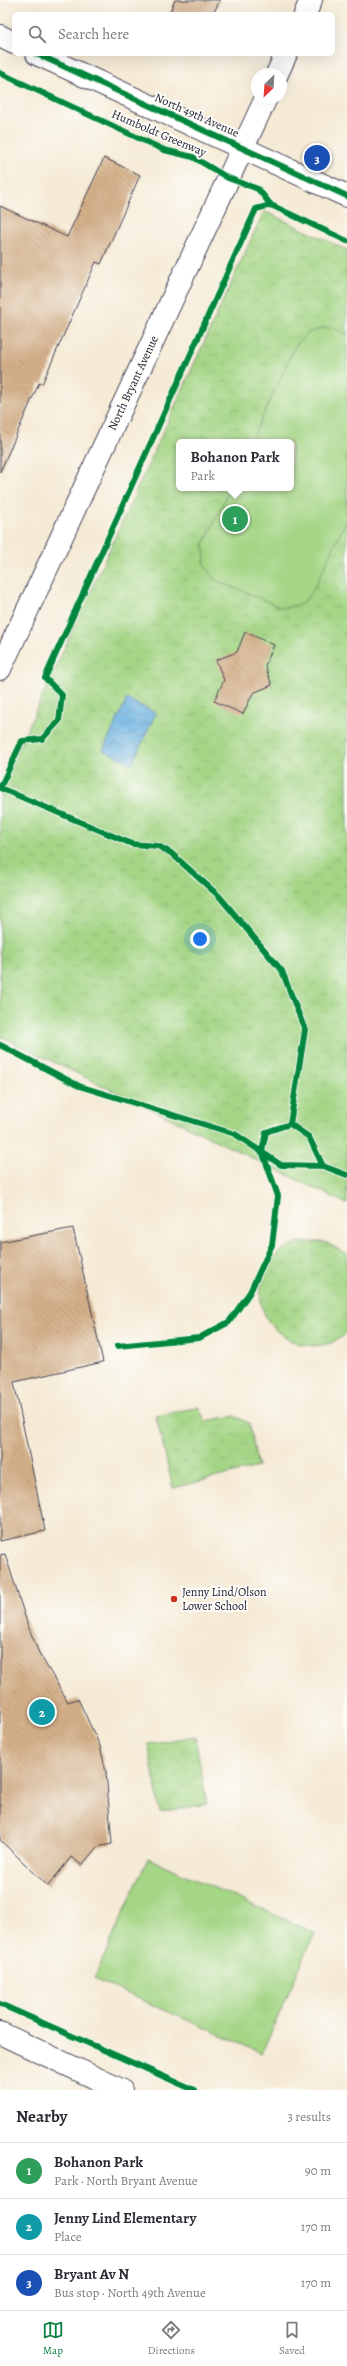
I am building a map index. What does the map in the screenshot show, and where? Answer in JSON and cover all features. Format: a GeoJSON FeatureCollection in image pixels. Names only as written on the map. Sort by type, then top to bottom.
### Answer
{"type":"FeatureCollection","features":[{"type":"Feature","properties":{"kind":"street"},"geometry":{"type":"LineString","coordinates":[[306,12],[311,0]]}},
{"type":"Feature","properties":{"kind":"street"},"geometry":{"type":"LineString","coordinates":[[0,36],[12,42]]}},
{"type":"Feature","properties":{"kind":"street","name":"North 49th Avenue"},"geometry":{"type":"LineString","coordinates":[[41,56],[347,196]]}},
{"type":"Feature","properties":{"kind":"street"},"geometry":{"type":"LineString","coordinates":[[280,68],[285,56]]}},
{"type":"Feature","properties":{"kind":"street","name":"North Bryant Avenue"},"geometry":{"type":"LineString","coordinates":[[0,669],[263,104]]}},
{"type":"Feature","properties":{"kind":"street"},"geometry":{"type":"LineString","coordinates":[[0,2033],[121,2090]]}},
{"type":"Feature","properties":{"kind":"green space"},"geometry":{"type":"Polygon","coordinates":[[[264,211],[347,250],[347,1204],[0,1036],[0,789],[264,211]]]}},
{"type":"Feature","properties":{"kind":"green space"},"geometry":{"type":"Polygon","coordinates":[[[323,328],[336,329],[347,334],[347,519],[314,589],[302,604],[283,608],[215,580],[205,566],[204,544],[229,491],[294,491],[294,439],[252,439],[295,346],[307,333],[323,328]]]}},
{"type":"Feature","properties":{"kind":"green space"},"geometry":{"type":"Polygon","coordinates":[[[302,1242],[325,1242],[347,1254],[347,1333],[330,1343],[312,1346],[295,1342],[280,1334],[269,1321],[262,1306],[261,1288],[267,1269],[272,1261],[282,1250],[302,1242]]]}},
{"type":"Feature","properties":{"kind":"green space"},"geometry":{"type":"Polygon","coordinates":[[[199,1407],[205,1421],[234,1416],[249,1423],[258,1467],[173,1488],[156,1416],[199,1407]]]}},
{"type":"Feature","properties":{"kind":"green space"},"geometry":{"type":"Polygon","coordinates":[[[195,1736],[207,1804],[160,1812],[148,1744],[195,1736]]]}},
{"type":"Feature","properties":{"kind":"green space"},"geometry":{"type":"Polygon","coordinates":[[[148,1858],[315,1933],[262,2053],[94,1979],[148,1858]]]}},
{"type":"Feature","properties":{"kind":"water"},"geometry":{"type":"Polygon","coordinates":[[[127,699],[156,713],[132,764],[103,750],[127,699]]]}},
{"type":"Feature","properties":{"kind":"building"},"geometry":{"type":"Polygon","coordinates":[[[175,0],[220,0],[214,12],[170,12],[175,0]]]}},
{"type":"Feature","properties":{"kind":"building"},"geometry":{"type":"Polygon","coordinates":[[[104,158],[140,175],[101,264],[96,262],[42,384],[39,383],[0,472],[0,206],[67,237],[104,158]]]}},
{"type":"Feature","properties":{"kind":"building"},"geometry":{"type":"Polygon","coordinates":[[[245,632],[274,645],[265,666],[272,685],[253,693],[243,714],[214,701],[224,680],[216,660],[237,652],[245,632]]]}},
{"type":"Feature","properties":{"kind":"building"},"geometry":{"type":"Polygon","coordinates":[[[73,1228],[103,1362],[14,1382],[45,1531],[0,1541],[0,1242],[73,1228]]]}},
{"type":"Feature","properties":{"kind":"building"},"geometry":{"type":"Polygon","coordinates":[[[5,1554],[28,1626],[39,1653],[68,1702],[78,1699],[100,1746],[106,1772],[112,1844],[97,1847],[82,1865],[71,1857],[48,1886],[0,1840],[0,1555],[5,1554]]]}},
{"type":"Feature","properties":{"kind":"cycle path"},"geometry":{"type":"LineString","coordinates":[[41,56],[347,196]]}},
{"type":"Feature","properties":{"kind":"cycle path","name":"Humboldt Greenway"},"geometry":{"type":"LineString","coordinates":[[0,73],[164,150],[193,157],[228,178],[258,189],[271,205],[347,241]]}},
{"type":"Feature","properties":{"kind":"cycle path"},"geometry":{"type":"LineString","coordinates":[[0,788],[22,741],[42,739],[59,721],[62,695],[45,678],[256,209],[271,205]]}},
{"type":"Feature","properties":{"kind":"cycle path"},"geometry":{"type":"LineString","coordinates":[[0,788],[132,844],[158,846],[171,853],[219,896],[282,971],[305,1030],[290,1124],[266,1132],[262,1151],[278,1196],[272,1245],[250,1292],[229,1322],[199,1338],[117,1346]]}},
{"type":"Feature","properties":{"kind":"cycle path"},"geometry":{"type":"LineString","coordinates":[[0,1045],[79,1086],[235,1134],[281,1165],[323,1166],[347,1175]]}},
{"type":"Feature","properties":{"kind":"cycle path"},"geometry":{"type":"LineString","coordinates":[[290,1124],[309,1137],[323,1166]]}},
{"type":"Feature","properties":{"kind":"cycle path"},"geometry":{"type":"LineString","coordinates":[[0,2004],[194,2090]]}},
{"type":"Feature","properties":{"kind":"place","name":"Bryant Av N"},"geometry":{"type":"Point","coordinates":[317,158]}},
{"type":"Feature","properties":{"kind":"place","name":"Bohanon Park"},"geometry":{"type":"Point","coordinates":[235,519]}},
{"type":"Feature","properties":{"kind":"place","name":"Jenny Lind/Olson Lower School"},"geometry":{"type":"Point","coordinates":[174,1599]}},
{"type":"Feature","properties":{"kind":"place","name":"Jenny Lind Elementary"},"geometry":{"type":"Point","coordinates":[42,1712]}}]}
